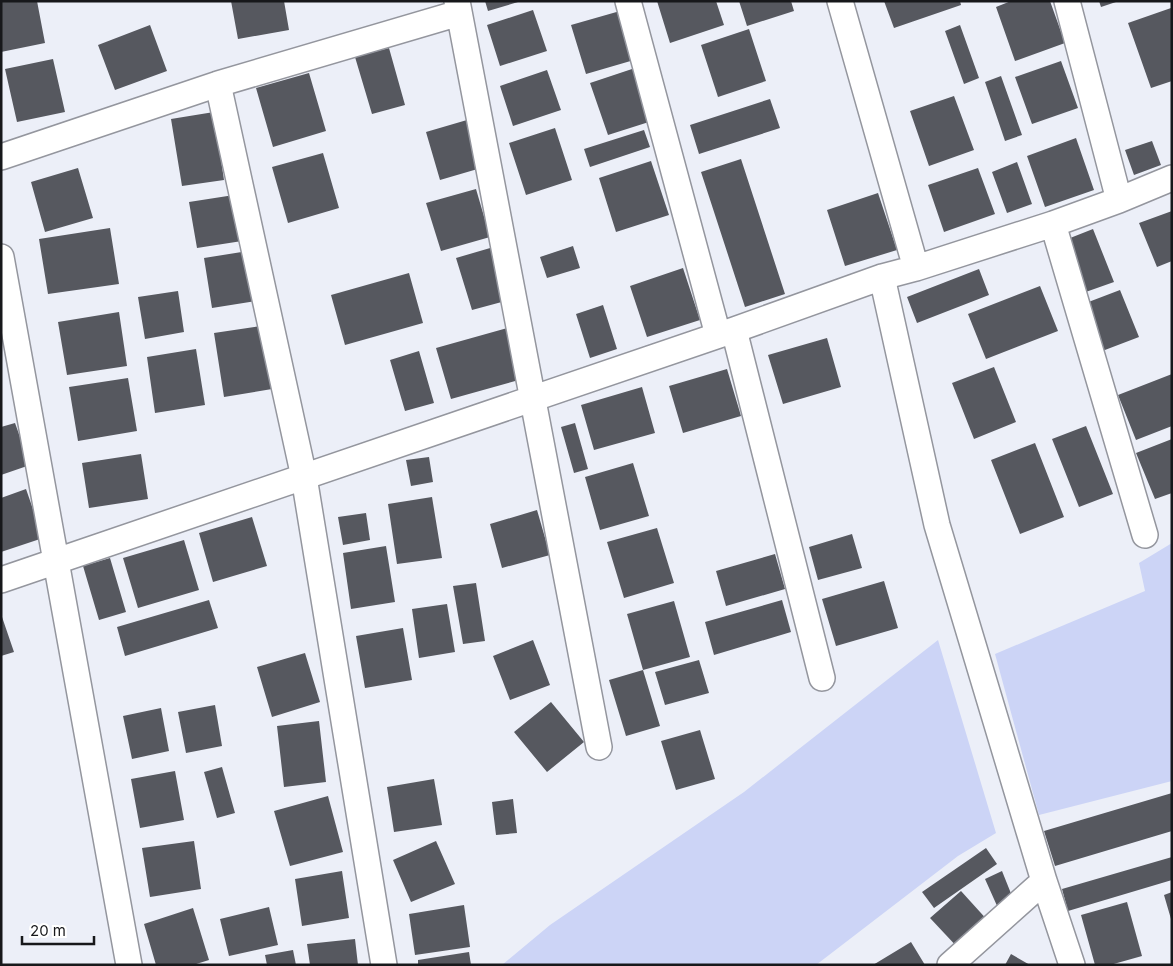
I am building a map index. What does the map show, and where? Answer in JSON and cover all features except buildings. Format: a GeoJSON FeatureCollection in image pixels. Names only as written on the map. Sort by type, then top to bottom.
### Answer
{"type":"FeatureCollection","features":[{"type":"Feature","properties":{"kind":"street"},"geometry":{"type":"LineString","coordinates":[[628,1],[726,333],[822,678]]}},
{"type":"Feature","properties":{"kind":"street"},"geometry":{"type":"LineString","coordinates":[[840,1],[916,268]]}},
{"type":"Feature","properties":{"kind":"street"},"geometry":{"type":"LineString","coordinates":[[1067,1],[1119,200]]}},
{"type":"Feature","properties":{"kind":"street"},"geometry":{"type":"LineString","coordinates":[[1,158],[218,84],[458,7],[599,747]]}},
{"type":"Feature","properties":{"kind":"street"},"geometry":{"type":"LineString","coordinates":[[218,84],[304,477],[384,965]]}},
{"type":"Feature","properties":{"kind":"street"},"geometry":{"type":"LineString","coordinates":[[1,580],[726,333],[882,277],[1053,224],[1172,178]]}},
{"type":"Feature","properties":{"kind":"street"},"geometry":{"type":"LineString","coordinates":[[1053,224],[1145,535]]}},
{"type":"Feature","properties":{"kind":"street"},"geometry":{"type":"LineString","coordinates":[[1,257],[129,965]]}},
{"type":"Feature","properties":{"kind":"street"},"geometry":{"type":"LineString","coordinates":[[882,277],[937,525],[1044,881],[1072,965]]}},
{"type":"Feature","properties":{"kind":"street"},"geometry":{"type":"LineString","coordinates":[[950,965],[1044,881]]}},
{"type":"Feature","properties":{"kind":"shaded area"},"geometry":{"type":"Polygon","coordinates":[[[1172,543],[1172,781],[1039,815],[995,654],[1145,591],[1139,563],[1172,543]]]}},
{"type":"Feature","properties":{"kind":"shaded area"},"geometry":{"type":"Polygon","coordinates":[[[938,640],[996,833],[958,856],[816,965],[502,965],[550,925],[744,792],[938,640]]]}}]}
